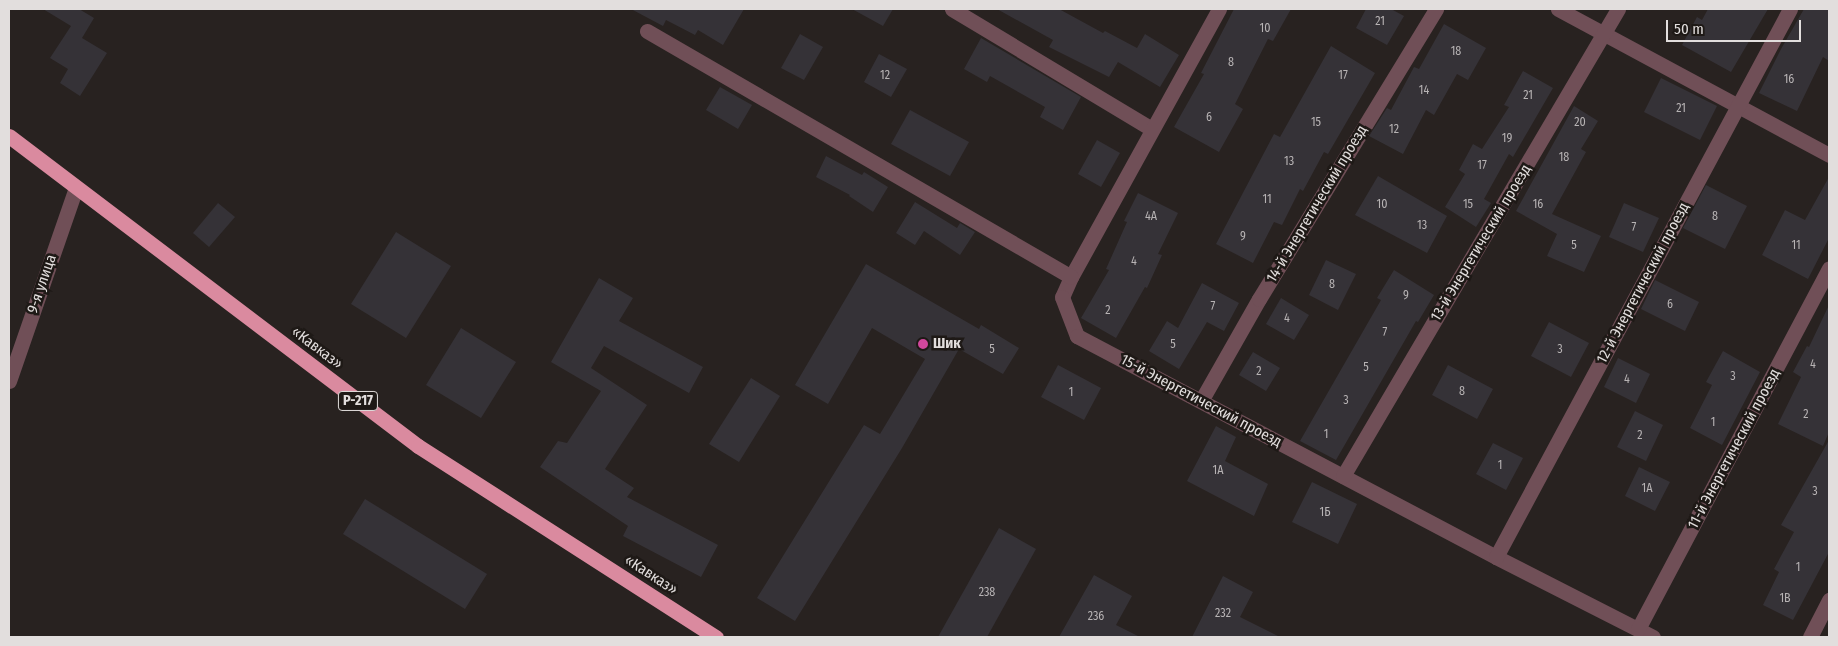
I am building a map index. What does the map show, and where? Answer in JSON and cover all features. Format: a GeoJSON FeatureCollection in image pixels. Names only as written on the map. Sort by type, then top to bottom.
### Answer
{"type":"FeatureCollection","features":[{"type":"Feature","properties":{"kind":"highway","name":"«Кавказ»"},"geometry":{"type":"LineString","coordinates":[[9,136],[418,446],[716,637]]}},
{"type":"Feature","properties":{"kind":"street"},"geometry":{"type":"LineString","coordinates":[[952,9],[1152,129]]}},
{"type":"Feature","properties":{"kind":"street","name":"15-й Энергетический проезд"},"geometry":{"type":"LineString","coordinates":[[1219,9],[1071,277],[1062,297],[1077,336],[1496,557],[1653,637]]}},
{"type":"Feature","properties":{"kind":"street","name":"14-й Энергетический проезд"},"geometry":{"type":"LineString","coordinates":[[1201,402],[1259,299],[1436,9]]}},
{"type":"Feature","properties":{"kind":"street"},"geometry":{"type":"LineString","coordinates":[[1558,9],[1829,155]]}},
{"type":"Feature","properties":{"kind":"street","name":"13-й Энергетический проезд"},"geometry":{"type":"LineString","coordinates":[[1343,476],[1618,9]]}},
{"type":"Feature","properties":{"kind":"street","name":"12-й Энергетический проезд"},"geometry":{"type":"LineString","coordinates":[[1496,557],[1790,9]]}},
{"type":"Feature","properties":{"kind":"street"},"geometry":{"type":"LineString","coordinates":[[646,31],[1071,277]]}},
{"type":"Feature","properties":{"kind":"street","name":"9-я улица"},"geometry":{"type":"LineString","coordinates":[[9,381],[76,188]]}},
{"type":"Feature","properties":{"kind":"street","name":"11-й Энергетический проезд"},"geometry":{"type":"LineString","coordinates":[[1638,630],[1829,268]]}},
{"type":"Feature","properties":{"kind":"street"},"geometry":{"type":"LineString","coordinates":[[1810,637],[1829,600]]}},
{"type":"Feature","properties":{"kind":"building"},"geometry":{"type":"Polygon","coordinates":[[[43,9],[79,9],[94,18],[82,38],[107,53],[80,96],[60,83],[68,69],[50,58],[71,26],[43,9]]]}},
{"type":"Feature","properties":{"kind":"building"},"geometry":{"type":"Polygon","coordinates":[[[631,9],[744,9],[723,45],[698,30],[695,35],[666,20],[663,26],[631,9]]]}},
{"type":"Feature","properties":{"kind":"building"},"geometry":{"type":"Polygon","coordinates":[[[852,9],[893,9],[883,26],[852,9]]]}},
{"type":"Feature","properties":{"kind":"building"},"geometry":{"type":"Polygon","coordinates":[[[997,9],[1059,9],[1103,33],[1105,31],[1137,48],[1145,34],[1179,55],[1160,87],[1118,62],[1109,77],[1049,47],[1053,40],[997,9]]]}},
{"type":"Feature","properties":{"kind":"building"},"geometry":{"type":"Polygon","coordinates":[[[1234,9],[1291,9],[1273,41],[1268,39],[1235,104],[1243,109],[1219,152],[1174,127],[1204,74],[1201,73],[1234,9]]]}},
{"type":"Feature","properties":{"kind":"building"},"geometry":{"type":"Polygon","coordinates":[[[1366,9],[1391,9],[1404,16],[1387,45],[1356,28],[1366,9]]]}},
{"type":"Feature","properties":{"kind":"building"},"geometry":{"type":"Polygon","coordinates":[[[1708,9],[1768,9],[1731,72],[1682,45],[1697,17],[1702,20],[1708,9]]]}},
{"type":"Feature","properties":{"kind":"building"},"geometry":{"type":"Polygon","coordinates":[[[1804,9],[1829,9],[1829,61],[1823,57],[1797,111],[1759,93],[1804,9]]]}},
{"type":"Feature","properties":{"kind":"building"},"geometry":{"type":"Polygon","coordinates":[[[1444,24],[1486,48],[1468,80],[1457,74],[1434,115],[1426,110],[1403,154],[1369,136],[1387,108],[1391,110],[1414,67],[1419,69],[1444,24]]]}},
{"type":"Feature","properties":{"kind":"building"},"geometry":{"type":"Polygon","coordinates":[[[800,34],[823,47],[804,80],[781,68],[800,34]]]}},
{"type":"Feature","properties":{"kind":"building"},"geometry":{"type":"Polygon","coordinates":[[[981,38],[1081,97],[1063,130],[1040,117],[1045,107],[990,76],[987,82],[964,69],[981,38]]]}},
{"type":"Feature","properties":{"kind":"building"},"geometry":{"type":"Polygon","coordinates":[[[1331,46],[1375,73],[1328,154],[1324,152],[1303,191],[1300,189],[1282,225],[1274,222],[1253,263],[1216,244],[1274,134],[1280,137],[1331,46]]]}},
{"type":"Feature","properties":{"kind":"building"},"geometry":{"type":"Polygon","coordinates":[[[879,54],[907,69],[891,97],[864,82],[879,54]]]}},
{"type":"Feature","properties":{"kind":"building"},"geometry":{"type":"Polygon","coordinates":[[[1523,71],[1553,88],[1513,157],[1509,154],[1484,199],[1491,203],[1476,227],[1445,207],[1465,174],[1459,170],[1473,144],[1482,149],[1509,107],[1504,105],[1523,71]]]}},
{"type":"Feature","properties":{"kind":"building"},"geometry":{"type":"Polygon","coordinates":[[[1661,78],[1717,106],[1700,140],[1644,112],[1661,78]]]}},
{"type":"Feature","properties":{"kind":"building"},"geometry":{"type":"Polygon","coordinates":[[[720,87],[752,105],[738,129],[706,110],[720,87]]]}},
{"type":"Feature","properties":{"kind":"building"},"geometry":{"type":"Polygon","coordinates":[[[1574,106],[1598,121],[1581,149],[1586,152],[1552,214],[1601,236],[1584,272],[1547,256],[1557,234],[1516,211],[1574,106]]]}},
{"type":"Feature","properties":{"kind":"building"},"geometry":{"type":"Polygon","coordinates":[[[910,110],[969,142],[950,176],[891,144],[910,110]]]}},
{"type":"Feature","properties":{"kind":"building"},"geometry":{"type":"Polygon","coordinates":[[[1097,140],[1120,153],[1101,187],[1078,174],[1097,140]]]}},
{"type":"Feature","properties":{"kind":"building"},"geometry":{"type":"Polygon","coordinates":[[[826,156],[862,175],[864,172],[888,187],[873,212],[850,195],[816,177],[826,156]]]}},
{"type":"Feature","properties":{"kind":"building"},"geometry":{"type":"Polygon","coordinates":[[[1378,176],[1447,216],[1427,253],[1355,215],[1378,176]]]}},
{"type":"Feature","properties":{"kind":"building"},"geometry":{"type":"Polygon","coordinates":[[[1829,177],[1829,238],[1808,279],[1762,255],[1785,210],[1805,220],[1829,177]]]}},
{"type":"Feature","properties":{"kind":"building"},"geometry":{"type":"Polygon","coordinates":[[[1706,185],[1747,206],[1725,249],[1683,228],[1706,185]]]}},
{"type":"Feature","properties":{"kind":"building"},"geometry":{"type":"Polygon","coordinates":[[[1138,193],[1178,213],[1158,254],[1162,255],[1147,288],[1145,287],[1116,338],[1081,318],[1109,270],[1106,269],[1127,222],[1124,221],[1138,193]]]}},
{"type":"Feature","properties":{"kind":"building"},"geometry":{"type":"Polygon","coordinates":[[[915,202],[957,228],[960,223],[975,232],[960,255],[924,231],[915,245],[896,233],[915,202]]]}},
{"type":"Feature","properties":{"kind":"building"},"geometry":{"type":"Polygon","coordinates":[[[218,203],[235,217],[209,247],[193,233],[218,203]]]}},
{"type":"Feature","properties":{"kind":"building"},"geometry":{"type":"Polygon","coordinates":[[[1624,203],[1659,218],[1643,252],[1609,237],[1624,203]]]}},
{"type":"Feature","properties":{"kind":"building"},"geometry":{"type":"Polygon","coordinates":[[[396,232],[451,266],[406,338],[351,304],[396,232]]]}},
{"type":"Feature","properties":{"kind":"building"},"geometry":{"type":"Polygon","coordinates":[[[1326,260],[1356,274],[1338,310],[1309,295],[1326,260]]]}},
{"type":"Feature","properties":{"kind":"building"},"geometry":{"type":"Polygon","coordinates":[[[866,264],[979,329],[981,325],[1019,348],[1003,374],[959,349],[902,448],[795,621],[757,598],[864,425],[880,434],[925,359],[872,328],[828,404],[795,385],[866,264]]]}},
{"type":"Feature","properties":{"kind":"building"},"geometry":{"type":"Polygon","coordinates":[[[1394,270],[1434,295],[1418,322],[1416,321],[1336,460],[1300,441],[1381,300],[1377,298],[1394,270]]]}},
{"type":"Feature","properties":{"kind":"building"},"geometry":{"type":"Polygon","coordinates":[[[599,278],[633,298],[619,321],[703,367],[689,393],[604,346],[591,368],[647,405],[605,469],[634,488],[627,497],[718,545],[701,577],[623,536],[628,526],[540,467],[558,441],[567,443],[601,391],[551,362],[599,278]]]}},
{"type":"Feature","properties":{"kind":"building"},"geometry":{"type":"Polygon","coordinates":[[[1655,280],[1699,302],[1685,331],[1641,309],[1655,280]]]}},
{"type":"Feature","properties":{"kind":"building"},"geometry":{"type":"Polygon","coordinates":[[[1202,283],[1239,303],[1224,331],[1207,322],[1179,369],[1149,351],[1167,321],[1178,328],[1202,283]]]}},
{"type":"Feature","properties":{"kind":"building"},"geometry":{"type":"Polygon","coordinates":[[[1281,298],[1309,315],[1294,340],[1266,324],[1281,298]]]}},
{"type":"Feature","properties":{"kind":"building"},"geometry":{"type":"Polygon","coordinates":[[[1829,305],[1829,432],[1823,446],[1778,424],[1801,377],[1793,372],[1807,346],[1809,347],[1829,305]]]}},
{"type":"Feature","properties":{"kind":"building"},"geometry":{"type":"Polygon","coordinates":[[[1549,322],[1589,343],[1571,377],[1531,356],[1549,322]]]}},
{"type":"Feature","properties":{"kind":"building"},"geometry":{"type":"Polygon","coordinates":[[[461,328],[516,362],[481,418],[426,385],[461,328]]]}},
{"type":"Feature","properties":{"kind":"building"},"geometry":{"type":"Polygon","coordinates":[[[1723,351],[1760,372],[1722,445],[1690,428],[1712,385],[1706,382],[1723,351]]]}},
{"type":"Feature","properties":{"kind":"building"},"geometry":{"type":"Polygon","coordinates":[[[1253,352],[1280,368],[1266,391],[1239,375],[1253,352]]]}},
{"type":"Feature","properties":{"kind":"building"},"geometry":{"type":"Polygon","coordinates":[[[1618,358],[1650,374],[1636,403],[1604,387],[1618,358]]]}},
{"type":"Feature","properties":{"kind":"building"},"geometry":{"type":"Polygon","coordinates":[[[1058,365],[1101,388],[1084,420],[1041,397],[1058,365]]]}},
{"type":"Feature","properties":{"kind":"building"},"geometry":{"type":"Polygon","coordinates":[[[1448,365],[1493,389],[1477,419],[1432,395],[1448,365]]]}},
{"type":"Feature","properties":{"kind":"building"},"geometry":{"type":"Polygon","coordinates":[[[751,378],[780,396],[739,462],[709,444],[751,378]]]}},
{"type":"Feature","properties":{"kind":"building"},"geometry":{"type":"Polygon","coordinates":[[[1635,411],[1663,425],[1646,461],[1617,447],[1635,411]]]}},
{"type":"Feature","properties":{"kind":"building"},"geometry":{"type":"Polygon","coordinates":[[[1216,426],[1236,437],[1225,461],[1268,484],[1254,516],[1187,481],[1216,426]]]}},
{"type":"Feature","properties":{"kind":"building"},"geometry":{"type":"Polygon","coordinates":[[[1829,440],[1829,552],[1793,620],[1763,605],[1779,572],[1774,569],[1794,532],[1781,525],[1829,440]]]}},
{"type":"Feature","properties":{"kind":"building"},"geometry":{"type":"Polygon","coordinates":[[[1493,443],[1523,458],[1506,490],[1476,474],[1493,443]]]}},
{"type":"Feature","properties":{"kind":"building"},"geometry":{"type":"Polygon","coordinates":[[[1639,467],[1670,482],[1655,511],[1625,496],[1639,467]]]}},
{"type":"Feature","properties":{"kind":"building"},"geometry":{"type":"Polygon","coordinates":[[[1312,482],[1357,504],[1338,544],[1292,522],[1312,482]]]}},
{"type":"Feature","properties":{"kind":"building"},"geometry":{"type":"Polygon","coordinates":[[[365,499],[487,574],[465,609],[343,534],[365,499]]]}},
{"type":"Feature","properties":{"kind":"building"},"geometry":{"type":"Polygon","coordinates":[[[999,528],[1036,549],[987,637],[938,637],[999,528]]]}},
{"type":"Feature","properties":{"kind":"building"},"geometry":{"type":"Polygon","coordinates":[[[1094,575],[1132,596],[1116,625],[1140,637],[1059,637],[1094,575]]]}},
{"type":"Feature","properties":{"kind":"building"},"geometry":{"type":"Polygon","coordinates":[[[1223,576],[1253,592],[1240,617],[1280,637],[1192,637],[1223,576]]]}},
{"type":"Feature","properties":{"kind":"place","name":"Шик"},"geometry":{"type":"Point","coordinates":[923,344]}}]}
